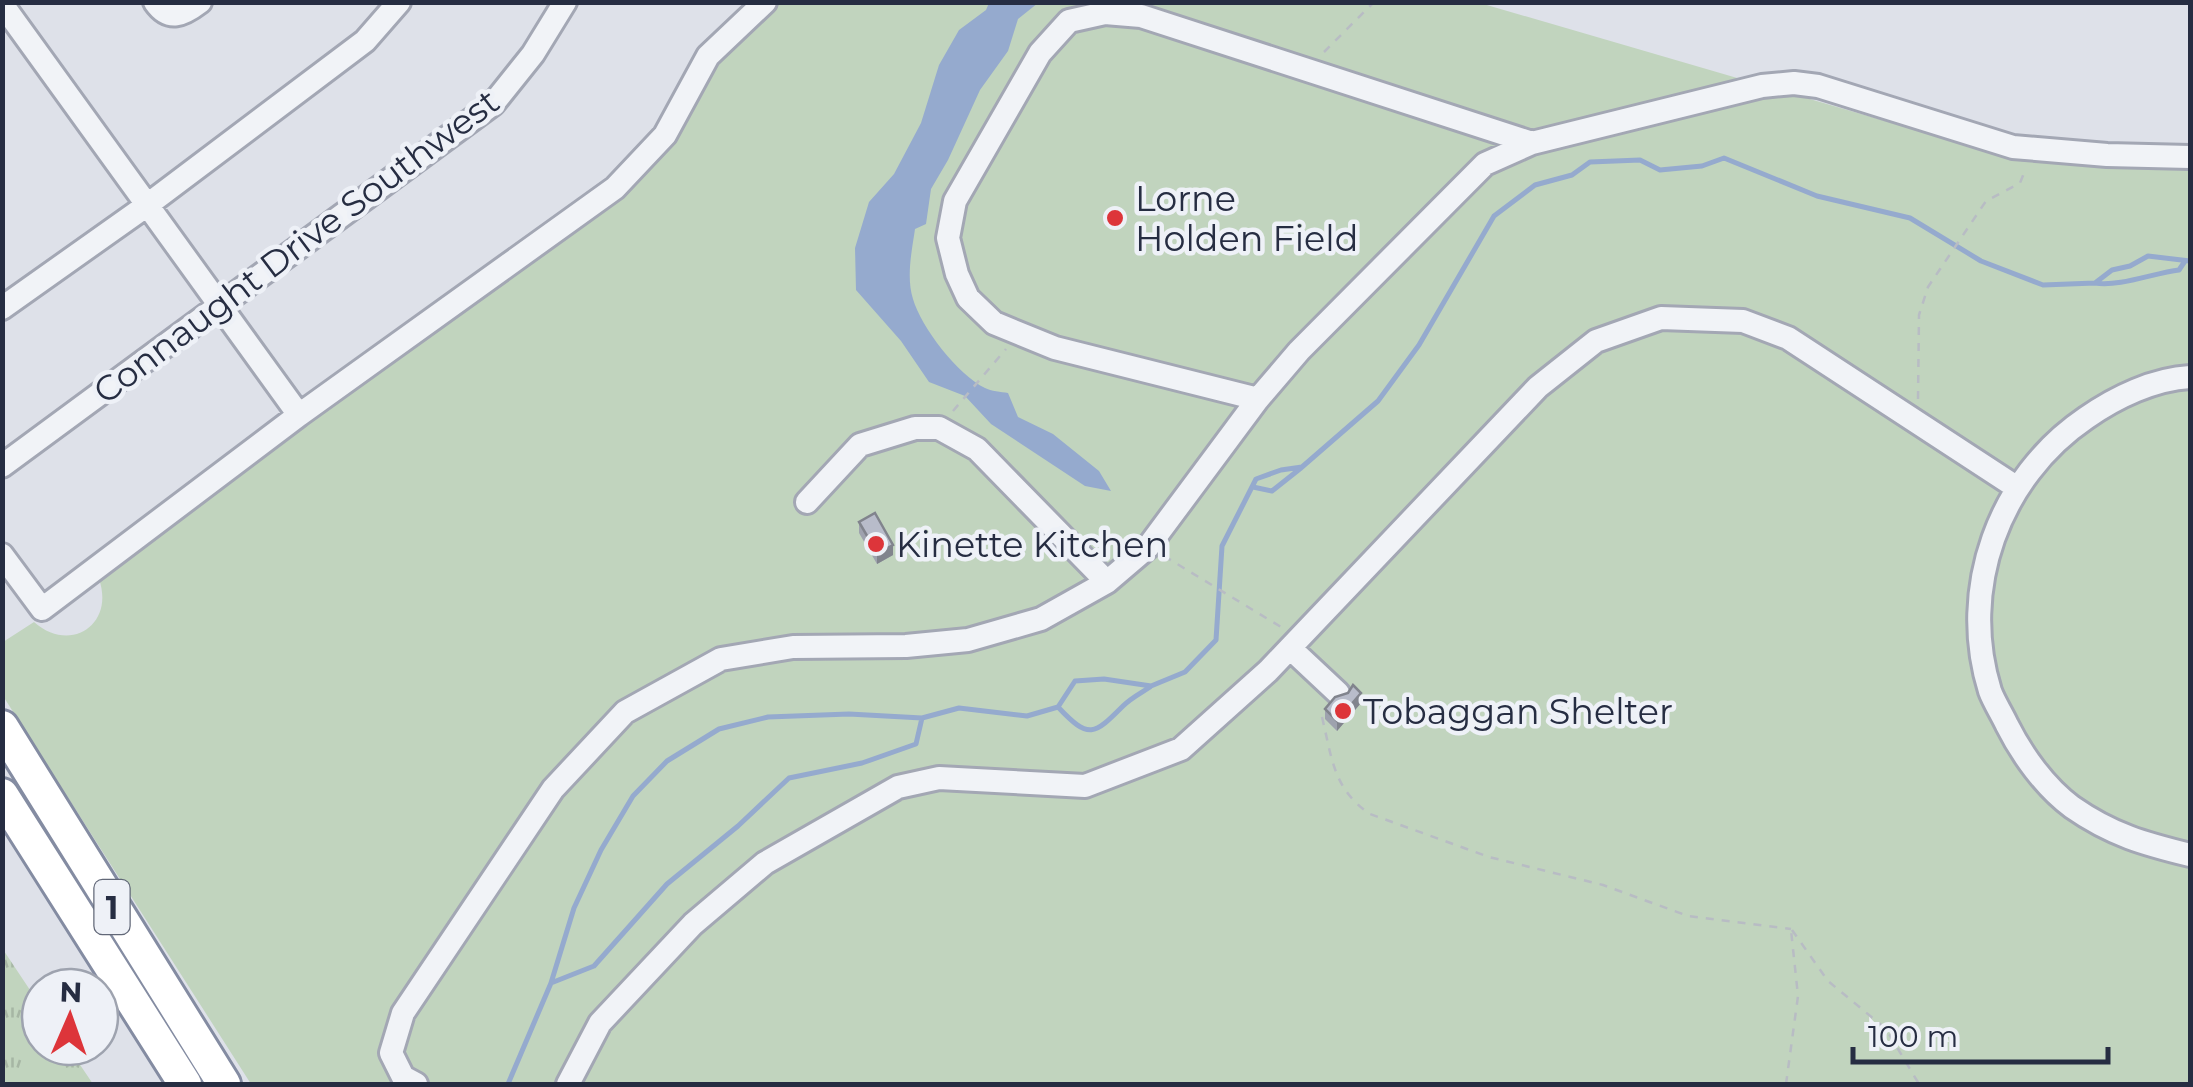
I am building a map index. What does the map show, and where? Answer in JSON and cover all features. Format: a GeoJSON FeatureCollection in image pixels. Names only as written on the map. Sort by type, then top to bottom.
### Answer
{"type":"FeatureCollection","features":[{"type":"Feature","properties":{"kind":"highway","name":"1"},"geometry":{"type":"LineString","coordinates":[[2,727],[224,1084]]}},
{"type":"Feature","properties":{"kind":"highway","name":"1"},"geometry":{"type":"LineString","coordinates":[[2,795],[176,1071]]}},
{"type":"Feature","properties":{"kind":"highway"},"geometry":{"type":"LineString","coordinates":[[2,812],[176,1071]]}},
{"type":"Feature","properties":{"kind":"street"},"geometry":{"type":"LineString","coordinates":[[154,2],[173,16],[200,2]]}},
{"type":"Feature","properties":{"kind":"street"},"geometry":{"type":"LineString","coordinates":[[2,308],[146,206],[365,41],[399,2]]}},
{"type":"Feature","properties":{"kind":"street","name":"Connaught Drive Southwest"},"geometry":{"type":"LineString","coordinates":[[2,466],[493,104],[532,54],[565,2]]}},
{"type":"Feature","properties":{"kind":"street"},"geometry":{"type":"LineString","coordinates":[[2,555],[42,609],[299,414],[615,188],[665,135],[708,56],[764,2]]}},
{"type":"Feature","properties":{"kind":"street"},"geometry":{"type":"LineString","coordinates":[[2,4],[299,414]]}},
{"type":"Feature","properties":{"kind":"street"},"geometry":{"type":"LineString","coordinates":[[1258,399],[1055,348],[994,324],[968,298],[948,238],[957,198],[1040,53],[1069,21],[1105,13],[1141,16],[1532,143]]}},
{"type":"Feature","properties":{"kind":"street"},"geometry":{"type":"LineString","coordinates":[[416,1084],[403,1077],[392,1054],[403,1013],[552,788],[625,712],[722,660],[794,647],[906,646],[968,640],[1041,620],[1107,582],[1148,547],[1258,399],[1299,352],[1485,164],[1532,143],[1762,86],[1794,84],[1818,86],[2013,147],[2108,155],[2188,156]]}},
{"type":"Feature","properties":{"kind":"street"},"geometry":{"type":"LineString","coordinates":[[1483,129],[1485,164]]}},
{"type":"Feature","properties":{"kind":"street"},"geometry":{"type":"LineString","coordinates":[[568,1084],[600,1023],[693,924],[765,864],[898,787],[939,778],[1085,786],[1181,749],[1295,643],[1538,387],[1596,341],[1661,318],[1742,321],[1788,338],[2016,487]]}},
{"type":"Feature","properties":{"kind":"street"},"geometry":{"type":"LineString","coordinates":[[2190,377],[2113,399],[2058,436],[2016,487],[1987,552],[1978,622],[1990,691],[2022,754],[2070,806],[2132,841],[2190,856]]}},
{"type":"Feature","properties":{"kind":"street"},"geometry":{"type":"LineString","coordinates":[[807,502],[860,445],[915,428],[939,428],[978,448],[1107,582]]}},
{"type":"Feature","properties":{"kind":"street"},"geometry":{"type":"LineString","coordinates":[[1295,643],[1338,693]]}},
{"type":"Feature","properties":{"kind":"path"},"geometry":{"type":"LineString","coordinates":[[1324,52],[1374,3]]}},
{"type":"Feature","properties":{"kind":"path"},"geometry":{"type":"LineString","coordinates":[[1914,421],[1920,385],[1919,315],[1928,287],[1986,201],[2020,183],[2026,168],[2023,148]]}},
{"type":"Feature","properties":{"kind":"path"},"geometry":{"type":"LineString","coordinates":[[954,410],[1020,334]]}},
{"type":"Feature","properties":{"kind":"path"},"geometry":{"type":"LineString","coordinates":[[1148,547],[1244,604],[1295,643]]}},
{"type":"Feature","properties":{"kind":"path"},"geometry":{"type":"LineString","coordinates":[[1322,717],[1343,790],[1370,814],[1489,857],[1604,885],[1688,916],[1791,928],[1828,981],[1886,1030],[1918,1084]]}},
{"type":"Feature","properties":{"kind":"path"},"geometry":{"type":"LineString","coordinates":[[1786,1084],[1798,996],[1791,928]]}},
{"type":"Feature","properties":{"kind":"green space"},"geometry":{"type":"Polygon","coordinates":[[[771,3],[1480,3],[2019,160],[2190,167],[2190,1084],[251,1084],[3,696],[3,642],[34,622],[62,635],[86,630],[101,610],[99,579],[622,192],[714,60],[771,3]]]}},
{"type":"Feature","properties":{"kind":"green space"},"geometry":{"type":"Polygon","coordinates":[[[2,948],[20,975],[20,1067],[82,1067],[93,1084],[3,1084],[2,948]]]}},
{"type":"Feature","properties":{"kind":"water"},"geometry":{"type":"Polygon","coordinates":[[[989,3],[1038,3],[1018,19],[1008,51],[980,90],[931,189],[926,224],[915,229],[910,273],[913,299],[932,336],[963,373],[985,388],[1008,393],[1018,417],[1053,434],[1099,471],[1111,491],[1085,486],[991,424],[965,396],[929,382],[901,341],[856,290],[855,248],[869,202],[894,174],[921,123],[939,65],[959,30],[986,10],[989,3]]]}},
{"type":"Feature","properties":{"kind":"building"},"geometry":{"type":"Polygon","coordinates":[[[875,513],[893,545],[877,553],[859,522],[875,513]]]}},
{"type":"Feature","properties":{"kind":"building"},"geometry":{"type":"Polygon","coordinates":[[[1353,685],[1361,693],[1337,721],[1325,709],[1353,685]]]}},
{"type":"Feature","properties":{"kind":"waterway"},"geometry":{"type":"LineString","coordinates":[[508,1084],[551,983],[574,908],[601,850],[633,796],[667,761],[719,729],[768,717],[849,714],[922,718],[959,708],[1027,716],[1058,707],[1075,681],[1104,679],[1151,686],[1185,672],[1216,640],[1222,546],[1256,479],[1302,467],[1378,401],[1419,345],[1494,216],[1535,185],[1572,175],[1590,162],[1640,160],[1660,170],[1702,166],[1724,158],[1817,196],[1910,218],[1981,261],[2043,285],[2095,283],[2112,270],[2148,256],[2190,261]]}},
{"type":"Feature","properties":{"kind":"waterway"},"geometry":{"type":"LineString","coordinates":[[2095,283],[2179,270],[2185,261]]}},
{"type":"Feature","properties":{"kind":"waterway"},"geometry":{"type":"LineString","coordinates":[[1253,487],[1272,491],[1301,468]]}},
{"type":"Feature","properties":{"kind":"waterway"},"geometry":{"type":"LineString","coordinates":[[1058,707],[1077,725],[1091,730],[1150,687]]}},
{"type":"Feature","properties":{"kind":"waterway"},"geometry":{"type":"LineString","coordinates":[[551,983],[594,966],[667,884],[789,778],[862,763],[916,744],[922,718]]}},
{"type":"Feature","properties":{"kind":"place","name":"Lorne Holden Field"},"geometry":{"type":"Point","coordinates":[1115,218]}},
{"type":"Feature","properties":{"kind":"place","name":"Kinette Kitchen"},"geometry":{"type":"Point","coordinates":[876,544]}},
{"type":"Feature","properties":{"kind":"place","name":"Tobaggan Shelter"},"geometry":{"type":"Point","coordinates":[1343,711]}}]}
